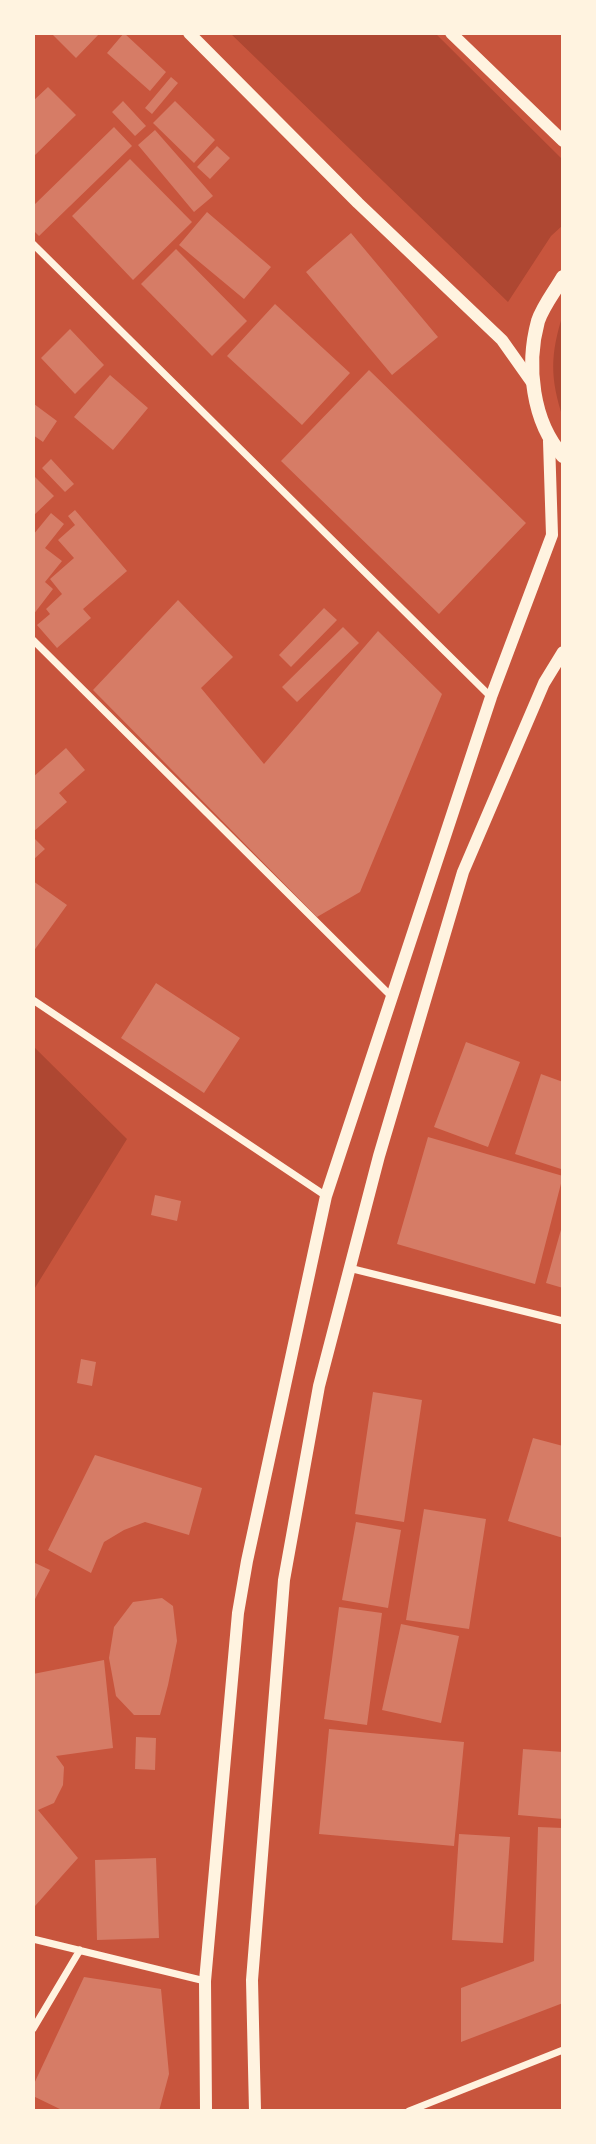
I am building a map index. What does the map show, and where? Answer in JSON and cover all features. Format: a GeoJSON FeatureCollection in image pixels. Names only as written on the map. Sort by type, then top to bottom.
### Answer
{"type":"FeatureCollection","features":[{"type":"Feature","properties":{"kind":"main road"},"geometry":{"type":"LineString","coordinates":[[563,277],[539,319],[531,381],[549,441],[563,456]]}},
{"type":"Feature","properties":{"kind":"street"},"geometry":{"type":"LineString","coordinates":[[189,33],[349,193],[502,340],[531,381]]}},
{"type":"Feature","properties":{"kind":"street"},"geometry":{"type":"LineString","coordinates":[[451,33],[563,141]]}},
{"type":"Feature","properties":{"kind":"street"},"geometry":{"type":"LineString","coordinates":[[33,244],[491,697]]}},
{"type":"Feature","properties":{"kind":"street"},"geometry":{"type":"LineString","coordinates":[[206,2111],[205,1981],[238,1613],[326,1196],[491,697],[552,535],[549,441]]}},
{"type":"Feature","properties":{"kind":"street"},"geometry":{"type":"LineString","coordinates":[[33,640],[392,997]]}},
{"type":"Feature","properties":{"kind":"street"},"geometry":{"type":"LineString","coordinates":[[255,2111],[252,1980],[285,1580],[319,1386],[349,1268],[463,872],[544,683],[563,652]]}},
{"type":"Feature","properties":{"kind":"street"},"geometry":{"type":"LineString","coordinates":[[33,1000],[326,1196]]}},
{"type":"Feature","properties":{"kind":"street"},"geometry":{"type":"LineString","coordinates":[[349,1268],[563,1321]]}},
{"type":"Feature","properties":{"kind":"street"},"geometry":{"type":"LineString","coordinates":[[33,1939],[205,1981]]}},
{"type":"Feature","properties":{"kind":"street"},"geometry":{"type":"LineString","coordinates":[[33,2029],[79,1950]]}},
{"type":"Feature","properties":{"kind":"street"},"geometry":{"type":"LineString","coordinates":[[409,2111],[563,2050]]}},
{"type":"Feature","properties":{"kind":"shaded area"},"geometry":{"type":"Polygon","coordinates":[[[230,33],[435,33],[563,160],[563,225],[551,236],[508,302],[230,33]]]}},
{"type":"Feature","properties":{"kind":"shaded area"},"geometry":{"type":"Polygon","coordinates":[[[563,314],[563,418],[553,366],[563,314]]]}},
{"type":"Feature","properties":{"kind":"shaded area"},"geometry":{"type":"Polygon","coordinates":[[[33,1046],[127,1139],[33,1291],[33,1046]]]}},
{"type":"Feature","properties":{"kind":"building"},"geometry":{"type":"Polygon","coordinates":[[[51,33],[100,33],[76,58],[51,33]]]}},
{"type":"Feature","properties":{"kind":"building"},"geometry":{"type":"Polygon","coordinates":[[[124,33],[166,72],[150,91],[107,53],[124,33]]]}},
{"type":"Feature","properties":{"kind":"building"},"geometry":{"type":"Polygon","coordinates":[[[171,77],[178,83],[152,114],[145,108],[171,77]]]}},
{"type":"Feature","properties":{"kind":"building"},"geometry":{"type":"Polygon","coordinates":[[[48,87],[76,115],[33,157],[33,101],[48,87]]]}},
{"type":"Feature","properties":{"kind":"building"},"geometry":{"type":"Polygon","coordinates":[[[123,101],[146,126],[135,136],[112,112],[123,101]]]}},
{"type":"Feature","properties":{"kind":"building"},"geometry":{"type":"Polygon","coordinates":[[[175,101],[215,140],[194,163],[153,123],[175,101]]]}},
{"type":"Feature","properties":{"kind":"building"},"geometry":{"type":"Polygon","coordinates":[[[114,127],[132,146],[39,236],[33,230],[33,206],[114,127]]]}},
{"type":"Feature","properties":{"kind":"building"},"geometry":{"type":"Polygon","coordinates":[[[155,130],[213,196],[194,212],[138,145],[155,130]]]}},
{"type":"Feature","properties":{"kind":"building"},"geometry":{"type":"Polygon","coordinates":[[[217,146],[230,158],[210,179],[197,167],[217,146]]]}},
{"type":"Feature","properties":{"kind":"building"},"geometry":{"type":"Polygon","coordinates":[[[130,159],[192,222],[133,280],[72,216],[130,159]]]}},
{"type":"Feature","properties":{"kind":"building"},"geometry":{"type":"Polygon","coordinates":[[[207,212],[271,267],[244,299],[179,245],[207,212]]]}},
{"type":"Feature","properties":{"kind":"building"},"geometry":{"type":"Polygon","coordinates":[[[351,233],[438,337],[392,375],[306,272],[351,233]]]}},
{"type":"Feature","properties":{"kind":"building"},"geometry":{"type":"Polygon","coordinates":[[[176,249],[247,321],[212,356],[141,284],[176,249]]]}},
{"type":"Feature","properties":{"kind":"building"},"geometry":{"type":"Polygon","coordinates":[[[275,304],[350,373],[302,425],[227,356],[275,304]]]}},
{"type":"Feature","properties":{"kind":"building"},"geometry":{"type":"Polygon","coordinates":[[[70,329],[104,365],[75,394],[41,358],[70,329]]]}},
{"type":"Feature","properties":{"kind":"building"},"geometry":{"type":"Polygon","coordinates":[[[369,370],[526,523],[439,614],[281,461],[369,370]]]}},
{"type":"Feature","properties":{"kind":"building"},"geometry":{"type":"Polygon","coordinates":[[[110,375],[148,408],[113,450],[74,417],[110,375]]]}},
{"type":"Feature","properties":{"kind":"building"},"geometry":{"type":"Polygon","coordinates":[[[34,404],[57,421],[43,442],[33,435],[34,404]]]}},
{"type":"Feature","properties":{"kind":"building"},"geometry":{"type":"Polygon","coordinates":[[[51,459],[74,484],[65,492],[42,468],[51,459]]]}},
{"type":"Feature","properties":{"kind":"building"},"geometry":{"type":"Polygon","coordinates":[[[33,475],[54,496],[33,516],[33,475]]]}},
{"type":"Feature","properties":{"kind":"building"},"geometry":{"type":"Polygon","coordinates":[[[75,510],[127,571],[83,609],[91,618],[57,648],[37,625],[50,614],[46,609],[62,594],[50,579],[74,558],[58,540],[75,525],[68,516],[75,510]]]}},
{"type":"Feature","properties":{"kind":"building"},"geometry":{"type":"Polygon","coordinates":[[[51,513],[64,524],[45,548],[62,561],[45,582],[53,589],[33,615],[33,535],[51,513]]]}},
{"type":"Feature","properties":{"kind":"building"},"geometry":{"type":"Polygon","coordinates":[[[178,600],[233,657],[201,688],[264,764],[378,631],[442,694],[360,892],[317,917],[93,690],[178,600]]]}},
{"type":"Feature","properties":{"kind":"building"},"geometry":{"type":"Polygon","coordinates":[[[324,608],[337,620],[291,667],[279,655],[324,608]]]}},
{"type":"Feature","properties":{"kind":"building"},"geometry":{"type":"Polygon","coordinates":[[[343,627],[359,643],[297,702],[282,687],[343,627]]]}},
{"type":"Feature","properties":{"kind":"building"},"geometry":{"type":"Polygon","coordinates":[[[66,748],[85,770],[59,793],[67,802],[33,832],[33,777],[66,748]]]}},
{"type":"Feature","properties":{"kind":"building"},"geometry":{"type":"Polygon","coordinates":[[[33,837],[45,849],[33,860],[33,837]]]}},
{"type":"Feature","properties":{"kind":"building"},"geometry":{"type":"Polygon","coordinates":[[[33,881],[67,905],[33,952],[33,881]]]}},
{"type":"Feature","properties":{"kind":"building"},"geometry":{"type":"Polygon","coordinates":[[[156,983],[240,1038],[204,1093],[121,1038],[156,983]]]}},
{"type":"Feature","properties":{"kind":"building"},"geometry":{"type":"Polygon","coordinates":[[[466,1042],[520,1062],[488,1147],[434,1127],[466,1042]]]}},
{"type":"Feature","properties":{"kind":"building"},"geometry":{"type":"Polygon","coordinates":[[[541,1074],[563,1082],[561,1169],[515,1154],[541,1074]]]}},
{"type":"Feature","properties":{"kind":"building"},"geometry":{"type":"Polygon","coordinates":[[[428,1137],[563,1176],[535,1284],[397,1244],[428,1137]]]}},
{"type":"Feature","properties":{"kind":"building"},"geometry":{"type":"Polygon","coordinates":[[[155,1195],[181,1201],[177,1221],[151,1215],[155,1195]]]}},
{"type":"Feature","properties":{"kind":"building"},"geometry":{"type":"Polygon","coordinates":[[[563,1226],[563,1288],[546,1283],[563,1226]]]}},
{"type":"Feature","properties":{"kind":"building"},"geometry":{"type":"Polygon","coordinates":[[[81,1359],[96,1362],[92,1386],[77,1383],[81,1359]]]}},
{"type":"Feature","properties":{"kind":"building"},"geometry":{"type":"Polygon","coordinates":[[[373,1392],[422,1400],[404,1522],[355,1514],[373,1392]]]}},
{"type":"Feature","properties":{"kind":"building"},"geometry":{"type":"Polygon","coordinates":[[[533,1438],[563,1446],[563,1538],[508,1521],[533,1438]]]}},
{"type":"Feature","properties":{"kind":"building"},"geometry":{"type":"Polygon","coordinates":[[[95,1455],[202,1488],[189,1535],[145,1522],[124,1530],[104,1542],[91,1573],[48,1550],[95,1455]]]}},
{"type":"Feature","properties":{"kind":"building"},"geometry":{"type":"Polygon","coordinates":[[[424,1509],[486,1519],[469,1629],[406,1620],[424,1509]]]}},
{"type":"Feature","properties":{"kind":"building"},"geometry":{"type":"Polygon","coordinates":[[[356,1522],[401,1530],[388,1608],[342,1600],[356,1522]]]}},
{"type":"Feature","properties":{"kind":"building"},"geometry":{"type":"Polygon","coordinates":[[[33,1562],[50,1570],[33,1603],[33,1562]]]}},
{"type":"Feature","properties":{"kind":"building"},"geometry":{"type":"Polygon","coordinates":[[[162,1598],[173,1606],[177,1641],[168,1685],[160,1715],[134,1715],[116,1696],[109,1658],[114,1627],[133,1602],[162,1598]]]}},
{"type":"Feature","properties":{"kind":"building"},"geometry":{"type":"Polygon","coordinates":[[[339,1607],[382,1613],[367,1725],[324,1719],[339,1607]]]}},
{"type":"Feature","properties":{"kind":"building"},"geometry":{"type":"Polygon","coordinates":[[[401,1624],[459,1636],[441,1723],[382,1710],[401,1624]]]}},
{"type":"Feature","properties":{"kind":"building"},"geometry":{"type":"Polygon","coordinates":[[[104,1660],[113,1748],[56,1756],[64,1767],[63,1785],[54,1803],[38,1810],[78,1858],[35,1906],[33,1674],[104,1660]]]}},
{"type":"Feature","properties":{"kind":"building"},"geometry":{"type":"Polygon","coordinates":[[[329,1729],[464,1742],[454,1846],[319,1834],[329,1729]]]}},
{"type":"Feature","properties":{"kind":"building"},"geometry":{"type":"Polygon","coordinates":[[[136,1737],[156,1738],[155,1770],[135,1769],[136,1737]]]}},
{"type":"Feature","properties":{"kind":"building"},"geometry":{"type":"Polygon","coordinates":[[[523,1749],[563,1752],[563,1819],[518,1815],[523,1749]]]}},
{"type":"Feature","properties":{"kind":"building"},"geometry":{"type":"Polygon","coordinates":[[[538,1827],[563,1828],[563,2003],[461,2042],[461,1988],[534,1961],[538,1827]]]}},
{"type":"Feature","properties":{"kind":"building"},"geometry":{"type":"Polygon","coordinates":[[[459,1834],[510,1837],[503,1943],[452,1940],[459,1834]]]}},
{"type":"Feature","properties":{"kind":"building"},"geometry":{"type":"Polygon","coordinates":[[[156,1858],[159,1938],[97,1940],[95,1860],[156,1858]]]}},
{"type":"Feature","properties":{"kind":"building"},"geometry":{"type":"Polygon","coordinates":[[[84,1977],[161,1989],[169,2074],[159,2111],[64,2111],[33,2096],[33,2086],[84,1977]]]}}]}
